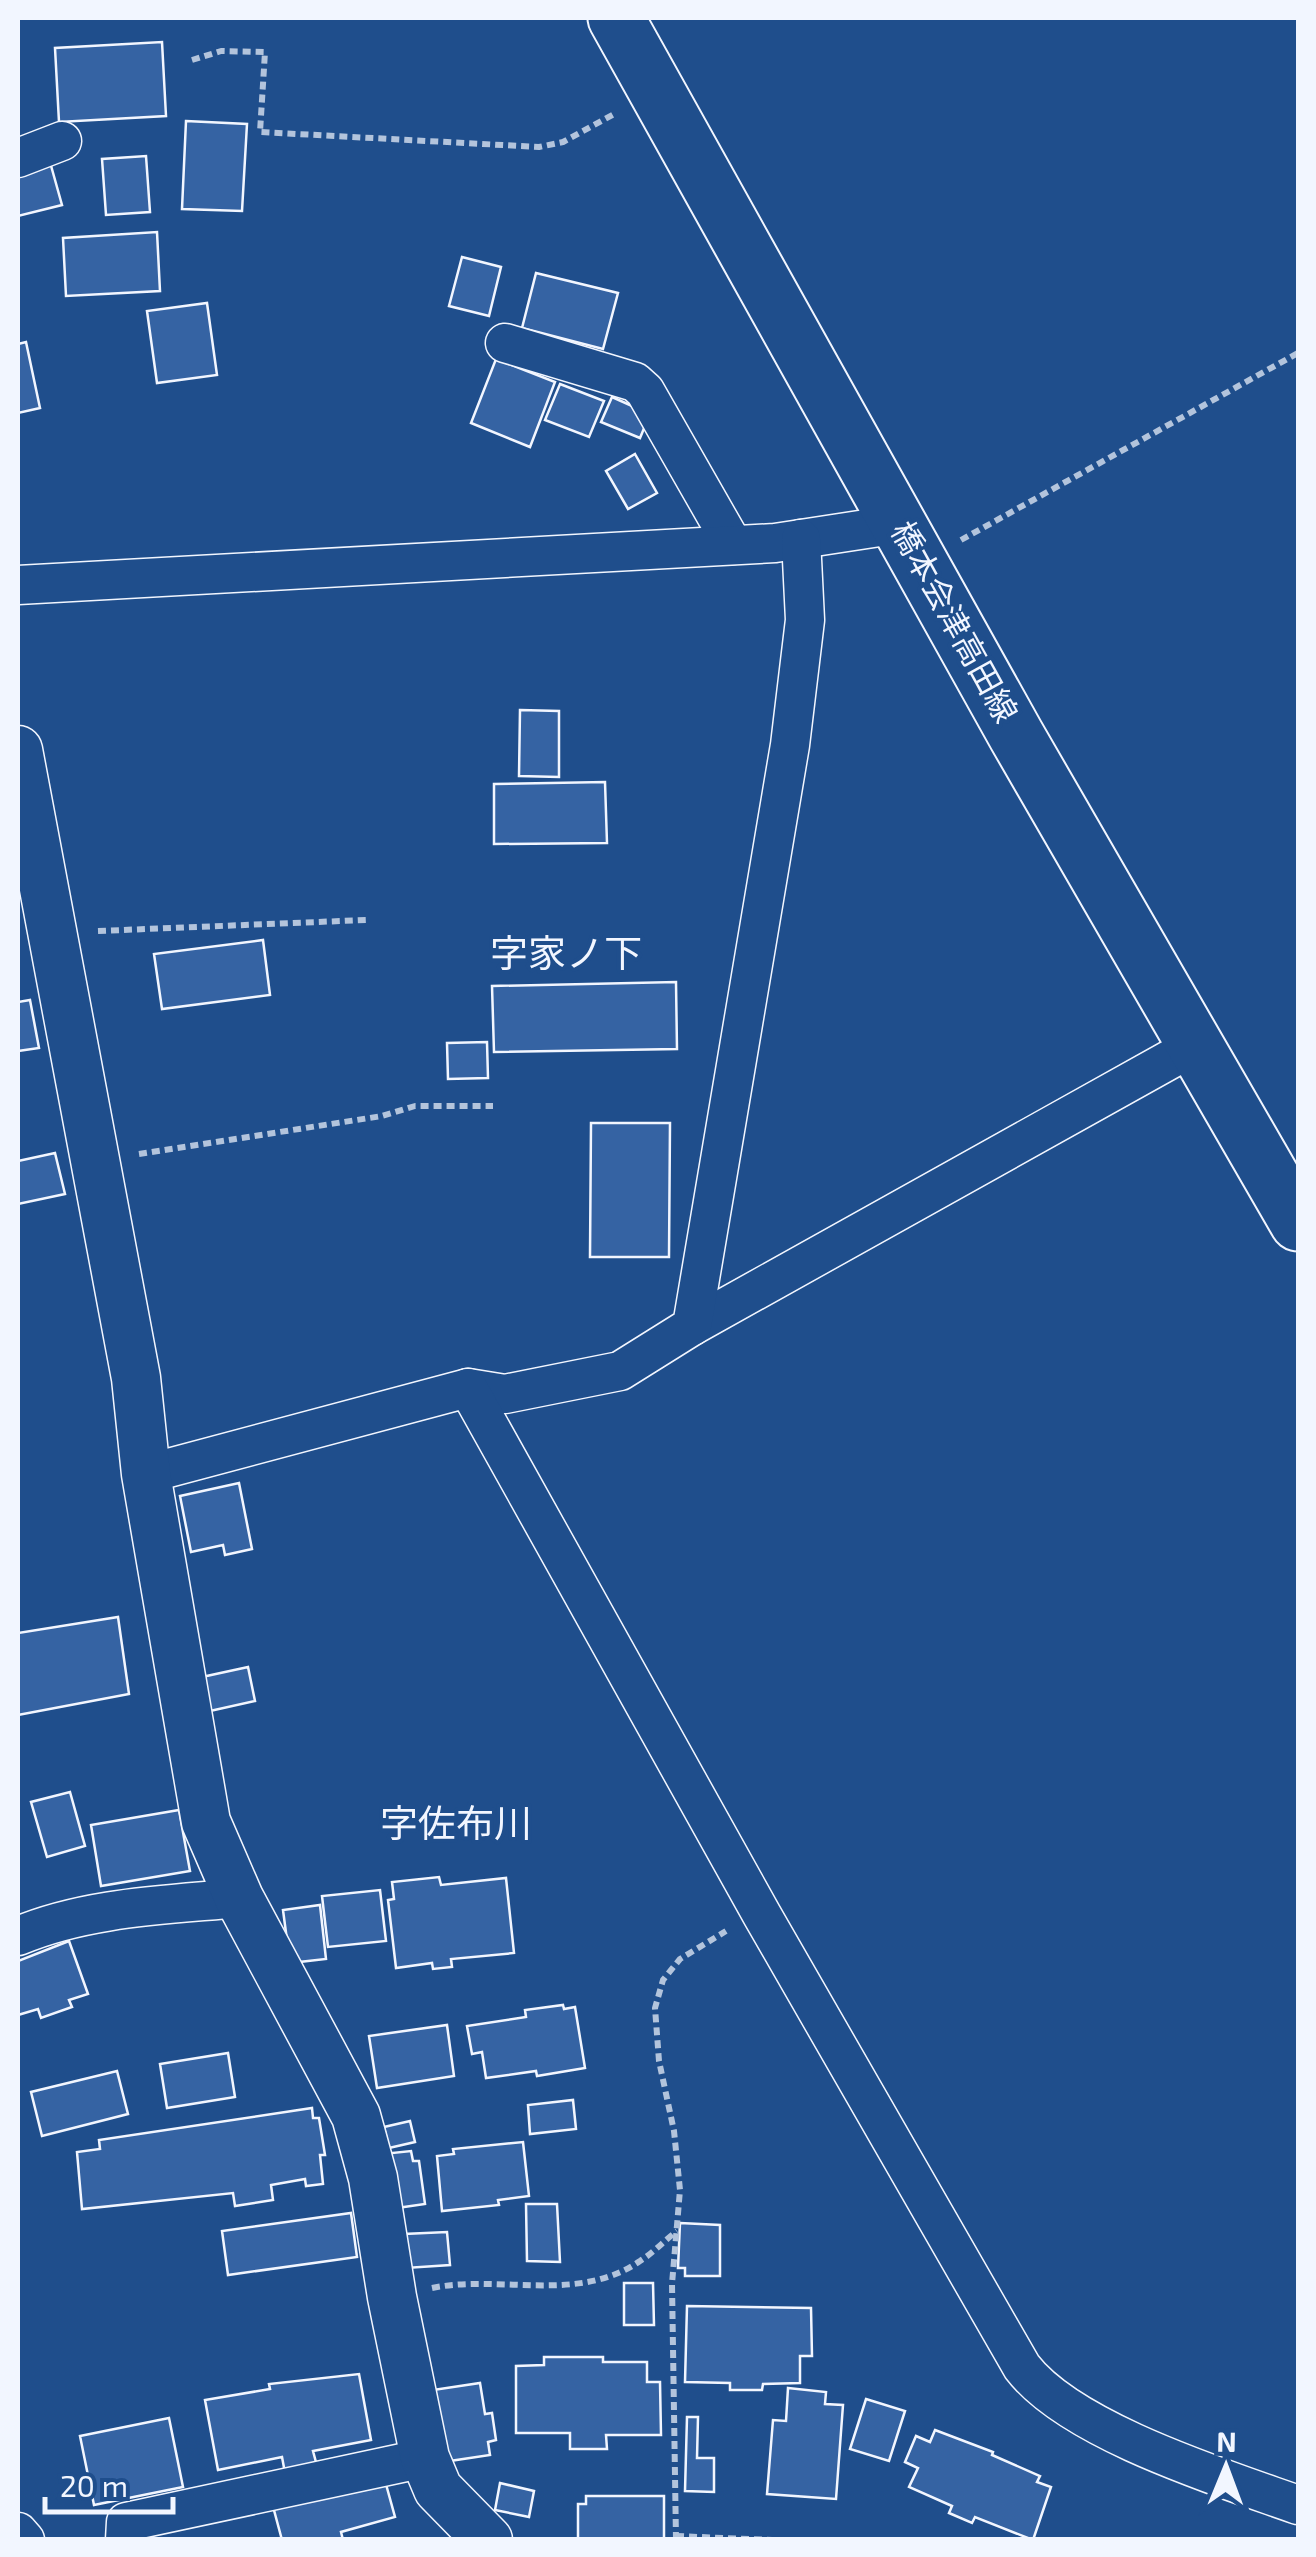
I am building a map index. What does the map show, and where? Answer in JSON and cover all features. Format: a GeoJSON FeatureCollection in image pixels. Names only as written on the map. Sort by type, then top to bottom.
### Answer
{"type":"FeatureCollection","features":[{"type":"Feature","properties":{"kind":"main road","name":"橋本会津高田線"},"geometry":{"type":"LineString","coordinates":[[616,18],[1016,735],[1298,1223]]}},
{"type":"Feature","properties":{"kind":"street"},"geometry":{"type":"LineString","coordinates":[[18,158],[62,141]]}},
{"type":"Feature","properties":{"kind":"street"},"geometry":{"type":"LineString","coordinates":[[505,343],[635,382],[645,391],[733,544]]}},
{"type":"Feature","properties":{"kind":"street"},"geometry":{"type":"LineString","coordinates":[[18,585],[801,539],[910,544]]}},
{"type":"Feature","properties":{"kind":"street"},"geometry":{"type":"LineString","coordinates":[[692,1326],[790,745],[805,620],[801,539]]}},
{"type":"Feature","properties":{"kind":"street"},"geometry":{"type":"LineString","coordinates":[[18,750],[136,1378],[146,1474],[206,1822],[240,1898],[356,2116],[373,2178],[392,2297],[425,2458],[438,2489],[488,2540]]}},
{"type":"Feature","properties":{"kind":"street"},"geometry":{"type":"LineString","coordinates":[[146,1474],[468,1388],[505,1394],[620,1371],[692,1326],[1196,1045]]}},
{"type":"Feature","properties":{"kind":"street"},"geometry":{"type":"LineString","coordinates":[[468,1388],[762,1914],[1031,2379],[1075,2412],[1174,2460],[1298,2504]]}},
{"type":"Feature","properties":{"kind":"street"},"geometry":{"type":"LineString","coordinates":[[18,1936],[42,1926],[124,1908],[240,1898]]}},
{"type":"Feature","properties":{"kind":"street"},"geometry":{"type":"LineString","coordinates":[[126,2540],[126,2522],[425,2458]]}},
{"type":"Feature","properties":{"kind":"street"},"geometry":{"type":"LineString","coordinates":[[18,2532],[26,2540]]}},
{"type":"Feature","properties":{"kind":"path"},"geometry":{"type":"LineString","coordinates":[[192,60],[221,50],[266,52],[260,132],[538,148],[563,142],[658,92]]}},
{"type":"Feature","properties":{"kind":"path"},"geometry":{"type":"LineString","coordinates":[[910,544],[1298,352]]}},
{"type":"Feature","properties":{"kind":"path"},"geometry":{"type":"LineString","coordinates":[[51,933],[366,920]]}},
{"type":"Feature","properties":{"kind":"path"},"geometry":{"type":"LineString","coordinates":[[94,1162],[382,1116],[415,1106],[493,1106]]}},
{"type":"Feature","properties":{"kind":"path"},"geometry":{"type":"LineString","coordinates":[[762,1914],[680,1959],[664,1980],[655,2008],[659,2061],[678,2170],[672,2284],[676,2538],[772,2540]]}},
{"type":"Feature","properties":{"kind":"path"},"geometry":{"type":"LineString","coordinates":[[392,2297],[458,2285],[582,2284],[640,2262],[676,2231]]}},
{"type":"Feature","properties":{"kind":"building"},"geometry":{"type":"Polygon","coordinates":[[[162,42],[166,116],[59,122],[55,48],[162,42]]]}},
{"type":"Feature","properties":{"kind":"building"},"geometry":{"type":"Polygon","coordinates":[[[186,121],[247,124],[242,211],[182,209],[186,121]]]}},
{"type":"Feature","properties":{"kind":"building"},"geometry":{"type":"Polygon","coordinates":[[[146,156],[150,212],[106,215],[102,159],[146,156]]]}},
{"type":"Feature","properties":{"kind":"building"},"geometry":{"type":"Polygon","coordinates":[[[50,162],[62,205],[18,216],[18,170],[50,162]]]}},
{"type":"Feature","properties":{"kind":"building"},"geometry":{"type":"Polygon","coordinates":[[[157,232],[160,291],[66,296],[63,238],[157,232]]]}},
{"type":"Feature","properties":{"kind":"building"},"geometry":{"type":"Polygon","coordinates":[[[462,257],[501,267],[489,316],[449,306],[462,257]]]}},
{"type":"Feature","properties":{"kind":"building"},"geometry":{"type":"Polygon","coordinates":[[[536,273],[618,293],[603,349],[522,328],[536,273]]]}},
{"type":"Feature","properties":{"kind":"building"},"geometry":{"type":"Polygon","coordinates":[[[207,303],[217,375],[157,383],[147,311],[207,303]]]}},
{"type":"Feature","properties":{"kind":"building"},"geometry":{"type":"Polygon","coordinates":[[[26,342],[40,408],[18,413],[18,344],[26,342]]]}},
{"type":"Feature","properties":{"kind":"building"},"geometry":{"type":"Polygon","coordinates":[[[496,359],[555,382],[530,447],[471,423],[496,359]]]}},
{"type":"Feature","properties":{"kind":"building"},"geometry":{"type":"Polygon","coordinates":[[[560,384],[604,401],[589,437],[545,420],[560,384]]]}},
{"type":"Feature","properties":{"kind":"building"},"geometry":{"type":"Polygon","coordinates":[[[612,397],[650,414],[640,438],[601,422],[612,397]]]}},
{"type":"Feature","properties":{"kind":"building"},"geometry":{"type":"Polygon","coordinates":[[[635,454],[657,493],[628,509],[606,471],[635,454]]]}},
{"type":"Feature","properties":{"kind":"building"},"geometry":{"type":"Polygon","coordinates":[[[520,710],[559,711],[559,777],[519,776],[520,710]]]}},
{"type":"Feature","properties":{"kind":"building"},"geometry":{"type":"Polygon","coordinates":[[[605,782],[607,843],[494,844],[494,784],[605,782]]]}},
{"type":"Feature","properties":{"kind":"building"},"geometry":{"type":"Polygon","coordinates":[[[263,940],[270,995],[162,1009],[154,954],[263,940]]]}},
{"type":"Feature","properties":{"kind":"building"},"geometry":{"type":"Polygon","coordinates":[[[676,982],[677,1049],[494,1052],[492,986],[676,982]]]}},
{"type":"Feature","properties":{"kind":"building"},"geometry":{"type":"Polygon","coordinates":[[[30,1000],[39,1048],[18,1051],[18,1002],[30,1000]]]}},
{"type":"Feature","properties":{"kind":"building"},"geometry":{"type":"Polygon","coordinates":[[[487,1042],[488,1078],[448,1079],[447,1043],[487,1042]]]}},
{"type":"Feature","properties":{"kind":"building"},"geometry":{"type":"Polygon","coordinates":[[[591,1123],[670,1123],[669,1257],[590,1257],[591,1123]]]}},
{"type":"Feature","properties":{"kind":"building"},"geometry":{"type":"Polygon","coordinates":[[[55,1153],[65,1194],[18,1204],[18,1161],[55,1153]]]}},
{"type":"Feature","properties":{"kind":"building"},"geometry":{"type":"Polygon","coordinates":[[[239,1483],[252,1549],[225,1555],[223,1545],[191,1552],[180,1496],[239,1483]]]}},
{"type":"Feature","properties":{"kind":"building"},"geometry":{"type":"Polygon","coordinates":[[[118,1617],[129,1694],[18,1715],[18,1633],[118,1617]]]}},
{"type":"Feature","properties":{"kind":"building"},"geometry":{"type":"Polygon","coordinates":[[[248,1667],[255,1701],[210,1711],[202,1677],[248,1667]]]}},
{"type":"Feature","properties":{"kind":"building"},"geometry":{"type":"Polygon","coordinates":[[[70,1792],[85,1846],[47,1857],[31,1802],[70,1792]]]}},
{"type":"Feature","properties":{"kind":"building"},"geometry":{"type":"Polygon","coordinates":[[[179,1810],[190,1871],[101,1886],[91,1825],[179,1810]]]}},
{"type":"Feature","properties":{"kind":"building"},"geometry":{"type":"Polygon","coordinates":[[[439,1877],[441,1885],[506,1878],[514,1953],[451,1959],[452,1967],[433,1969],[432,1963],[396,1968],[388,1900],[394,1899],[392,1882],[439,1877]]]}},
{"type":"Feature","properties":{"kind":"building"},"geometry":{"type":"Polygon","coordinates":[[[380,1890],[386,1941],[328,1947],[322,1896],[380,1890]]]}},
{"type":"Feature","properties":{"kind":"building"},"geometry":{"type":"Polygon","coordinates":[[[320,1905],[326,1959],[290,1963],[283,1910],[320,1905]]]}},
{"type":"Feature","properties":{"kind":"building"},"geometry":{"type":"Polygon","coordinates":[[[69,1941],[88,1994],[69,2000],[72,2007],[41,2018],[38,2009],[18,2015],[18,1961],[69,1941]]]}},
{"type":"Feature","properties":{"kind":"building"},"geometry":{"type":"Polygon","coordinates":[[[563,2005],[564,2009],[575,2007],[585,2068],[537,2076],[536,2071],[486,2078],[482,2052],[472,2054],[467,2026],[526,2017],[525,2010],[563,2005]]]}},
{"type":"Feature","properties":{"kind":"building"},"geometry":{"type":"Polygon","coordinates":[[[447,2025],[454,2076],[377,2088],[369,2036],[447,2025]]]}},
{"type":"Feature","properties":{"kind":"building"},"geometry":{"type":"Polygon","coordinates":[[[228,2053],[235,2097],[167,2108],[160,2064],[228,2053]]]}},
{"type":"Feature","properties":{"kind":"building"},"geometry":{"type":"Polygon","coordinates":[[[117,2071],[128,2114],[42,2136],[31,2092],[117,2071]]]}},
{"type":"Feature","properties":{"kind":"building"},"geometry":{"type":"Polygon","coordinates":[[[573,2100],[576,2129],[530,2134],[528,2105],[573,2100]]]}},
{"type":"Feature","properties":{"kind":"building"},"geometry":{"type":"Polygon","coordinates":[[[312,2108],[313,2118],[319,2118],[325,2155],[320,2155],[323,2184],[306,2186],[305,2179],[271,2185],[273,2200],[235,2206],[233,2193],[82,2209],[77,2152],[100,2149],[99,2140],[312,2108]]]}},
{"type":"Feature","properties":{"kind":"building"},"geometry":{"type":"Polygon","coordinates":[[[410,2121],[415,2142],[389,2148],[384,2127],[410,2121]]]}},
{"type":"Feature","properties":{"kind":"building"},"geometry":{"type":"Polygon","coordinates":[[[523,2142],[529,2196],[498,2200],[499,2205],[442,2211],[437,2156],[454,2154],[453,2149],[523,2142]]]}},
{"type":"Feature","properties":{"kind":"building"},"geometry":{"type":"Polygon","coordinates":[[[411,2151],[413,2161],[419,2161],[425,2204],[390,2209],[382,2154],[411,2151]]]}},
{"type":"Feature","properties":{"kind":"building"},"geometry":{"type":"Polygon","coordinates":[[[526,2204],[557,2204],[560,2262],[527,2261],[526,2204]]]}},
{"type":"Feature","properties":{"kind":"building"},"geometry":{"type":"Polygon","coordinates":[[[351,2213],[357,2257],[228,2275],[222,2231],[351,2213]]]}},
{"type":"Feature","properties":{"kind":"building"},"geometry":{"type":"Polygon","coordinates":[[[680,2223],[720,2225],[720,2276],[685,2276],[685,2268],[678,2268],[680,2223]]]}},
{"type":"Feature","properties":{"kind":"building"},"geometry":{"type":"Polygon","coordinates":[[[447,2232],[450,2265],[406,2268],[404,2234],[447,2232]]]}},
{"type":"Feature","properties":{"kind":"building"},"geometry":{"type":"Polygon","coordinates":[[[624,2283],[653,2283],[654,2325],[624,2325],[624,2283]]]}},
{"type":"Feature","properties":{"kind":"building"},"geometry":{"type":"Polygon","coordinates":[[[687,2306],[811,2308],[812,2356],[800,2356],[800,2383],[763,2384],[762,2390],[730,2390],[730,2383],[685,2382],[687,2306]]]}},
{"type":"Feature","properties":{"kind":"building"},"geometry":{"type":"Polygon","coordinates":[[[544,2357],[647,2362],[647,2382],[660,2382],[661,2435],[606,2435],[607,2449],[570,2449],[570,2433],[516,2433],[516,2366],[544,2365],[544,2357]]]}},
{"type":"Feature","properties":{"kind":"building"},"geometry":{"type":"Polygon","coordinates":[[[359,2374],[371,2440],[313,2451],[317,2466],[285,2473],[282,2457],[218,2470],[205,2400],[270,2389],[269,2384],[359,2374]]]}},
{"type":"Feature","properties":{"kind":"building"},"geometry":{"type":"Polygon","coordinates":[[[480,2383],[485,2414],[492,2413],[496,2440],[488,2442],[490,2455],[443,2462],[433,2390],[480,2383]]]}},
{"type":"Feature","properties":{"kind":"building"},"geometry":{"type":"Polygon","coordinates":[[[788,2388],[826,2392],[825,2404],[843,2405],[836,2499],[767,2494],[773,2420],[786,2421],[788,2388]]]}},
{"type":"Feature","properties":{"kind":"building"},"geometry":{"type":"Polygon","coordinates":[[[866,2399],[905,2411],[889,2461],[850,2449],[866,2399]]]}},
{"type":"Feature","properties":{"kind":"building"},"geometry":{"type":"Polygon","coordinates":[[[687,2417],[698,2417],[697,2458],[714,2458],[714,2492],[685,2491],[687,2417]]]}},
{"type":"Feature","properties":{"kind":"building"},"geometry":{"type":"Polygon","coordinates":[[[169,2418],[183,2487],[94,2505],[80,2436],[169,2418]]]}},
{"type":"Feature","properties":{"kind":"building"},"geometry":{"type":"Polygon","coordinates":[[[935,2430],[993,2452],[992,2455],[1040,2476],[1037,2482],[1051,2487],[1033,2540],[975,2517],[972,2523],[949,2513],[952,2506],[909,2487],[918,2468],[905,2462],[916,2436],[930,2442],[935,2430]]]}},
{"type":"Feature","properties":{"kind":"building"},"geometry":{"type":"Polygon","coordinates":[[[384,2477],[395,2517],[341,2532],[343,2540],[282,2540],[271,2499],[384,2477]]]}},
{"type":"Feature","properties":{"kind":"building"},"geometry":{"type":"Polygon","coordinates":[[[500,2483],[534,2491],[529,2517],[495,2510],[500,2483]]]}},
{"type":"Feature","properties":{"kind":"building"},"geometry":{"type":"Polygon","coordinates":[[[586,2496],[664,2496],[664,2540],[578,2540],[578,2504],[586,2504],[586,2496]]]}},
{"type":"Feature","properties":{"kind":"district","name":"字家ノ下"},"geometry":{"type":"Point","coordinates":[566,954]}},
{"type":"Feature","properties":{"kind":"district","name":"字佐布川"},"geometry":{"type":"Point","coordinates":[456,1824]}}]}
